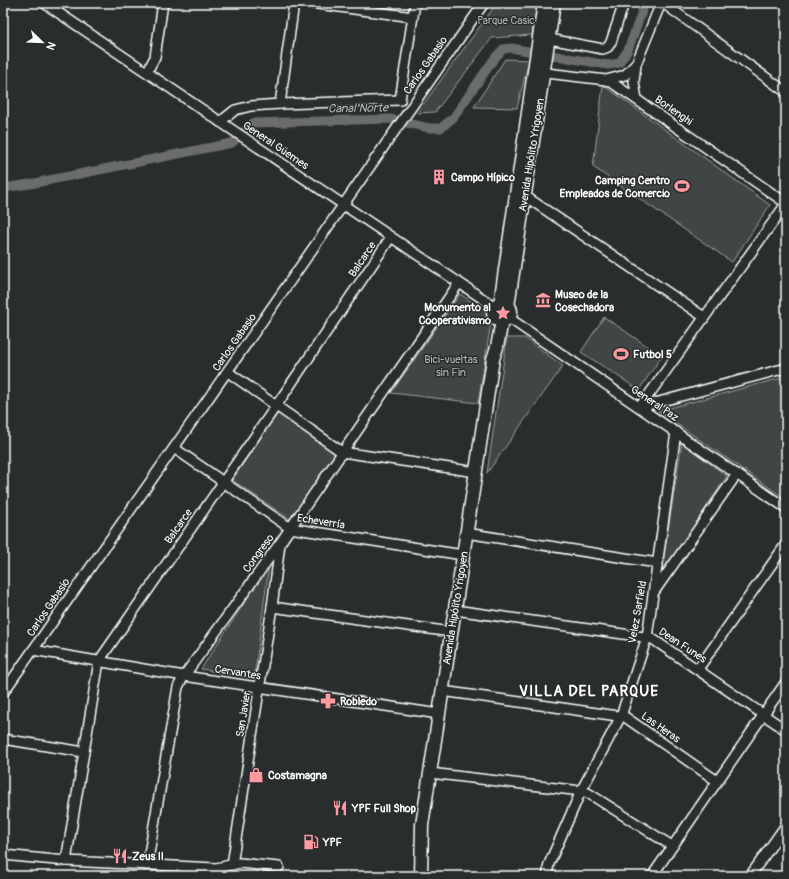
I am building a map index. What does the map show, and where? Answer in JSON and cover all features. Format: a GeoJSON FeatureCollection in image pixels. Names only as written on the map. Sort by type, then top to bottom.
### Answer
{"type":"FeatureCollection","features":[{"type":"Feature","properties":{"kind":"street","name":"General Güemes"},"geometry":{"type":"LineString","coordinates":[[44,3],[502,312]]}},
{"type":"Feature","properties":{"kind":"street"},"geometry":{"type":"LineString","coordinates":[[147,72],[155,57],[163,3]]}},
{"type":"Feature","properties":{"kind":"street"},"geometry":{"type":"LineString","coordinates":[[280,104],[294,3]]}},
{"type":"Feature","properties":{"kind":"street"},"geometry":{"type":"LineString","coordinates":[[310,3],[413,17]]}},
{"type":"Feature","properties":{"kind":"street"},"geometry":{"type":"LineString","coordinates":[[400,100],[415,3]]}},
{"type":"Feature","properties":{"kind":"street","name":"Carlos Gabasio"},"geometry":{"type":"LineString","coordinates":[[3,693],[228,372],[409,108],[484,3]]}},
{"type":"Feature","properties":{"kind":"street","name":"Avenida Hipólito Yrigoyen"},"geometry":{"type":"LineString","coordinates":[[544,3],[544,41]]}},
{"type":"Feature","properties":{"kind":"street","name":"Avenida Hipólito Yrigoyen"},"geometry":{"type":"LineString","coordinates":[[421,876],[422,825],[493,359],[490,347],[502,312],[544,41],[554,3]]}},
{"type":"Feature","properties":{"kind":"street"},"geometry":{"type":"LineString","coordinates":[[544,41],[603,49],[608,47],[624,3]]}},
{"type":"Feature","properties":{"kind":"street"},"geometry":{"type":"LineString","coordinates":[[637,99],[634,82],[636,64],[662,3],[786,92]]}},
{"type":"Feature","properties":{"kind":"street"},"geometry":{"type":"LineString","coordinates":[[606,80],[625,75],[636,64]]}},
{"type":"Feature","properties":{"kind":"street","name":"Borlenghi"},"geometry":{"type":"LineString","coordinates":[[540,67],[606,80],[620,87],[786,203]]}},
{"type":"Feature","properties":{"kind":"street"},"geometry":{"type":"LineString","coordinates":[[220,122],[235,110],[251,106],[400,100],[409,108]]}},
{"type":"Feature","properties":{"kind":"street"},"geometry":{"type":"LineString","coordinates":[[521,196],[704,317]]}},
{"type":"Feature","properties":{"kind":"street"},"geometry":{"type":"LineString","coordinates":[[640,407],[786,203]]}},
{"type":"Feature","properties":{"kind":"street","name":"Balcarce"},"geometry":{"type":"LineString","coordinates":[[66,861],[99,661],[391,237]]}},
{"type":"Feature","properties":{"kind":"street","name":"Congreso"},"geometry":{"type":"LineString","coordinates":[[147,865],[178,687],[184,676],[280,543],[459,283]]}},
{"type":"Feature","properties":{"kind":"street","name":"General Paz"},"geometry":{"type":"LineString","coordinates":[[502,312],[786,508]]}},
{"type":"Feature","properties":{"kind":"street"},"geometry":{"type":"LineString","coordinates":[[640,407],[786,369]]}},
{"type":"Feature","properties":{"kind":"street"},"geometry":{"type":"LineString","coordinates":[[228,372],[342,452],[476,472]]}},
{"type":"Feature","properties":{"kind":"street","name":"Velez Sarfield"},"geometry":{"type":"LineString","coordinates":[[548,875],[549,864],[581,791],[621,716],[647,637],[676,432]]}},
{"type":"Feature","properties":{"kind":"street","name":"Echeverría"},"geometry":{"type":"LineString","coordinates":[[174,448],[290,528],[463,555]]}},
{"type":"Feature","properties":{"kind":"street"},"geometry":{"type":"LineString","coordinates":[[654,593],[737,474]]}},
{"type":"Feature","properties":{"kind":"street"},"geometry":{"type":"LineString","coordinates":[[466,533],[657,563]]}},
{"type":"Feature","properties":{"kind":"street","name":"San Javier"},"geometry":{"type":"LineString","coordinates":[[232,865],[272,607],[280,543]]}},
{"type":"Feature","properties":{"kind":"street"},"geometry":{"type":"LineString","coordinates":[[698,669],[786,544]]}},
{"type":"Feature","properties":{"kind":"street"},"geometry":{"type":"LineString","coordinates":[[272,607],[451,632]]}},
{"type":"Feature","properties":{"kind":"street","name":"Dean Funes"},"geometry":{"type":"LineString","coordinates":[[454,610],[647,637],[655,640],[786,730]]}},
{"type":"Feature","properties":{"kind":"street","name":"Cervantes"},"geometry":{"type":"LineString","coordinates":[[33,650],[184,676],[439,714]]}},
{"type":"Feature","properties":{"kind":"street"},"geometry":{"type":"LineString","coordinates":[[652,876],[786,682]]}},
{"type":"Feature","properties":{"kind":"street","name":"Las Heras"},"geometry":{"type":"LineString","coordinates":[[442,691],[628,718],[717,781]]}},
{"type":"Feature","properties":{"kind":"street"},"geometry":{"type":"LineString","coordinates":[[3,739],[84,752]]}},
{"type":"Feature","properties":{"kind":"street"},"geometry":{"type":"LineString","coordinates":[[430,773],[588,793],[672,846]]}},
{"type":"Feature","properties":{"kind":"street"},"geometry":{"type":"LineString","coordinates":[[750,876],[786,825]]}},
{"type":"Feature","properties":{"kind":"street"},"geometry":{"type":"LineString","coordinates":[[3,855],[66,861],[216,868],[240,863],[279,866]]}},
{"type":"Feature","properties":{"kind":"street","name":"Avenida Hipólito Yrigoyen"},"geometry":{"type":"LineString","coordinates":[[414,876],[421,857]]}},
{"type":"Feature","properties":{"kind":"green space","name":"Parque Casic"},"geometry":{"type":"Polygon","coordinates":[[[497,3],[537,3],[532,35],[492,38],[435,112],[417,113],[497,3]]]}},
{"type":"Feature","properties":{"kind":"green space"},"geometry":{"type":"Polygon","coordinates":[[[505,59],[529,60],[517,108],[474,107],[505,59]]]}},
{"type":"Feature","properties":{"kind":"green space","name":"Camping Centro Empleados de Comercio"},"geometry":{"type":"Polygon","coordinates":[[[603,85],[770,205],[732,262],[593,167],[603,85]]]}},
{"type":"Feature","properties":{"kind":"green space","name":"Bici-vueltas sin Fin"},"geometry":{"type":"Polygon","coordinates":[[[460,294],[492,316],[478,403],[391,393],[460,294]]]}},
{"type":"Feature","properties":{"kind":"green space","name":"Futbol 5"},"geometry":{"type":"Polygon","coordinates":[[[604,317],[662,356],[639,390],[581,352],[604,317]]]}},
{"type":"Feature","properties":{"kind":"green space"},"geometry":{"type":"Polygon","coordinates":[[[507,338],[525,338],[563,366],[487,473],[507,338]]]}},
{"type":"Feature","properties":{"kind":"green space"},"geometry":{"type":"Polygon","coordinates":[[[785,377],[786,499],[658,411],[785,377]]]}},
{"type":"Feature","properties":{"kind":"green space"},"geometry":{"type":"Polygon","coordinates":[[[278,412],[337,451],[291,520],[232,480],[278,412]]]}},
{"type":"Feature","properties":{"kind":"green space"},"geometry":{"type":"Polygon","coordinates":[[[682,443],[727,476],[666,568],[662,567],[682,443]]]}},
{"type":"Feature","properties":{"kind":"green space"},"geometry":{"type":"Polygon","coordinates":[[[269,565],[254,679],[201,669],[269,565]]]}},
{"type":"Feature","properties":{"kind":"waterway","name":"Canal Norte"},"geometry":{"type":"LineString","coordinates":[[3,188],[30,184],[232,143],[253,123],[390,119],[429,128],[441,128],[453,118],[494,59],[503,49],[511,48],[608,65],[619,63],[628,50],[645,3]]}},
{"type":"Feature","properties":{"kind":"place","name":"Campo Hípico"},"geometry":{"type":"Point","coordinates":[439,177]}},
{"type":"Feature","properties":{"kind":"place","name":"Camping Centro Empleados de Comercio"},"geometry":{"type":"Point","coordinates":[682,186]}},
{"type":"Feature","properties":{"kind":"place","name":"Museo de la Cosechadora"},"geometry":{"type":"Point","coordinates":[543,300]}},
{"type":"Feature","properties":{"kind":"place","name":"Monumento al Cooperativismo"},"geometry":{"type":"Point","coordinates":[503,313]}},
{"type":"Feature","properties":{"kind":"place","name":"Futbol 5"},"geometry":{"type":"Point","coordinates":[621,354]}},
{"type":"Feature","properties":{"kind":"place","name":"Robledo"},"geometry":{"type":"Point","coordinates":[328,701]}},
{"type":"Feature","properties":{"kind":"place","name":"Costamagna"},"geometry":{"type":"Point","coordinates":[256,775]}},
{"type":"Feature","properties":{"kind":"place","name":"YPF Full Shop"},"geometry":{"type":"Point","coordinates":[340,808]}},
{"type":"Feature","properties":{"kind":"place","name":"YPF"},"geometry":{"type":"Point","coordinates":[311,842]}},
{"type":"Feature","properties":{"kind":"place","name":"Zeus II"},"geometry":{"type":"Point","coordinates":[120,856]}},
{"type":"Feature","properties":{"kind":"district","name":"VILLA DEL PARQUE"},"geometry":{"type":"Point","coordinates":[589,691]}}]}
